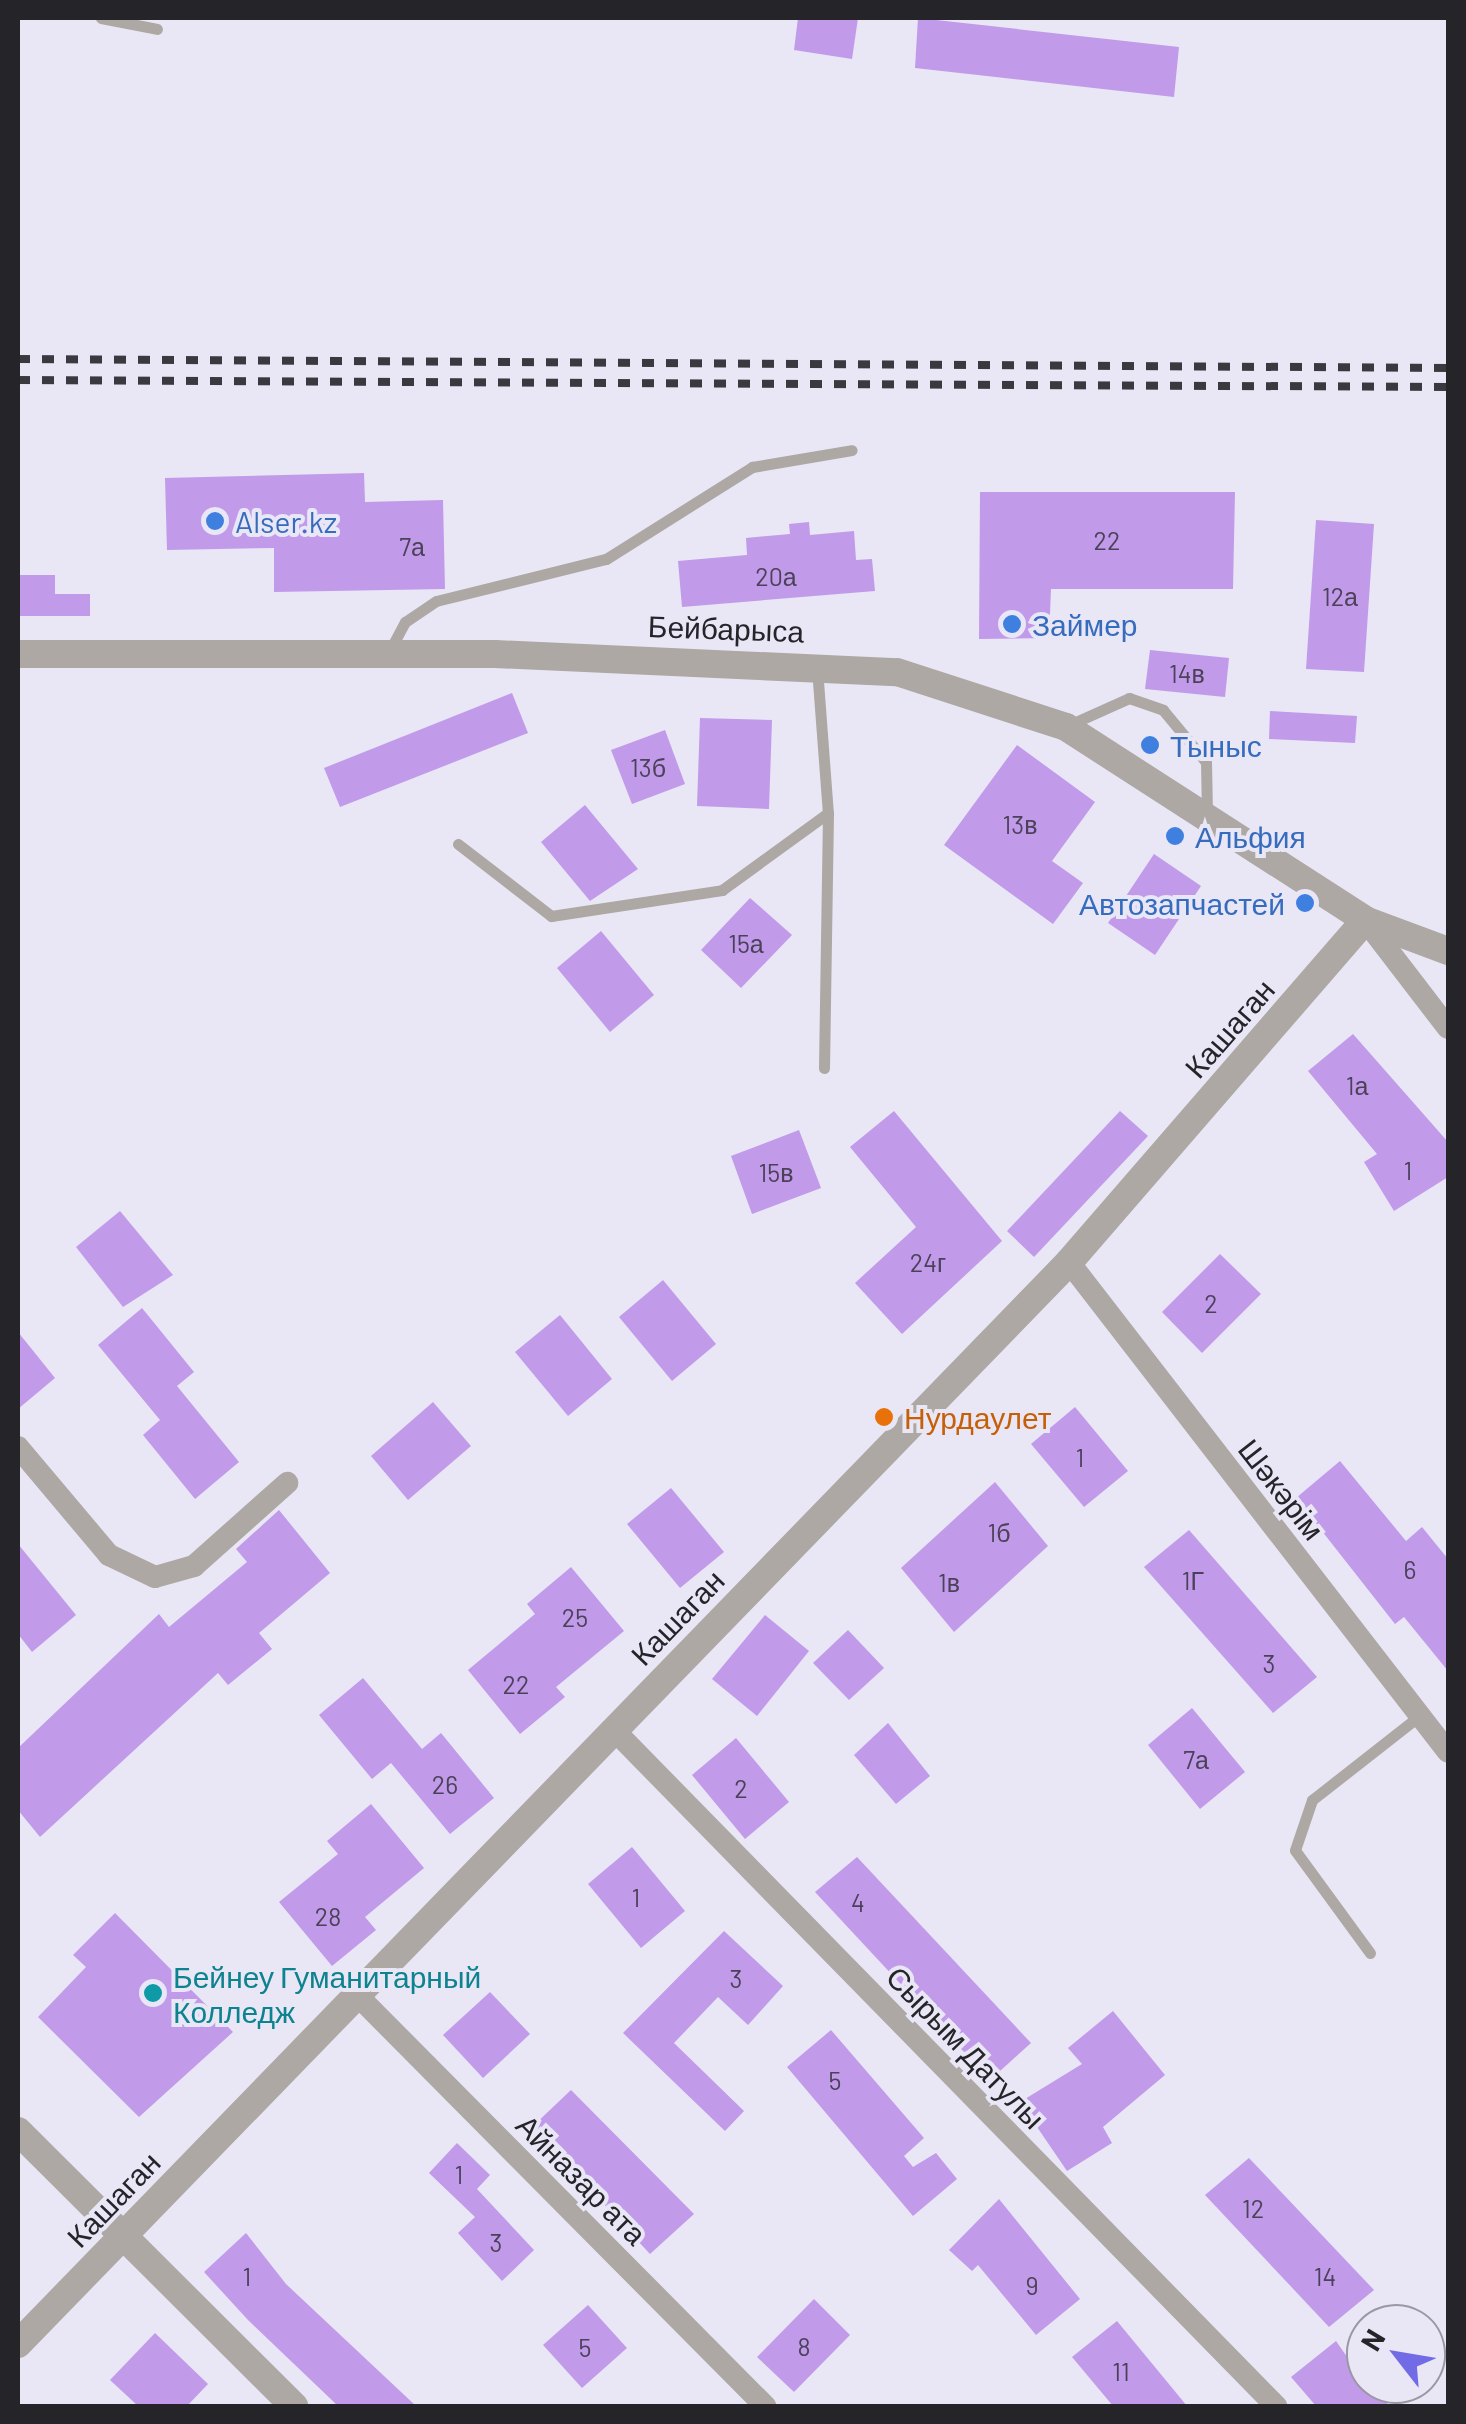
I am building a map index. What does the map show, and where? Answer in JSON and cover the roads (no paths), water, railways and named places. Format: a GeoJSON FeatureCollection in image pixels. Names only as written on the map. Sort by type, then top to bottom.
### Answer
{"type":"FeatureCollection","features":[{"type":"Feature","properties":{"kind":"street","name":"Бейбарыса"},"geometry":{"type":"LineString","coordinates":[[18,654],[388,654],[817,664],[954,684],[1066,727],[1366,920],[1448,951]]}},
{"type":"Feature","properties":{"kind":"street"},"geometry":{"type":"LineString","coordinates":[[1366,920],[1448,1028]]}},
{"type":"Feature","properties":{"kind":"street","name":"Кашаган"},"geometry":{"type":"LineString","coordinates":[[18,2344],[1069,1262],[1366,920]]}},
{"type":"Feature","properties":{"kind":"street","name":"Шәкәрім"},"geometry":{"type":"LineString","coordinates":[[1069,1262],[1448,1752]]}},
{"type":"Feature","properties":{"kind":"street"},"geometry":{"type":"LineString","coordinates":[[18,1448],[109,1556],[155,1577],[194,1566],[287,1483]]}},
{"type":"Feature","properties":{"kind":"street","name":"Сырым Датулы"},"geometry":{"type":"LineString","coordinates":[[613,1729],[1276,2406]]}},
{"type":"Feature","properties":{"kind":"street","name":"Айназар ата"},"geometry":{"type":"LineString","coordinates":[[356,1994],[765,2406]]}},
{"type":"Feature","properties":{"kind":"street"},"geometry":{"type":"LineString","coordinates":[[18,2130],[294,2406]]}},
{"type":"Feature","properties":{"kind":"lane"},"geometry":{"type":"LineString","coordinates":[[102,18],[157,30]]}},
{"type":"Feature","properties":{"kind":"lane"},"geometry":{"type":"LineString","coordinates":[[388,654],[405,622],[436,602],[606,559],[752,468],[852,450]]}},
{"type":"Feature","properties":{"kind":"lane"},"geometry":{"type":"LineString","coordinates":[[817,664],[828,813],[824,1068]]}},
{"type":"Feature","properties":{"kind":"lane"},"geometry":{"type":"LineString","coordinates":[[1066,727],[1129,698],[1163,710],[1206,762],[1207,815]]}},
{"type":"Feature","properties":{"kind":"lane"},"geometry":{"type":"LineString","coordinates":[[458,844],[551,916],[722,890],[828,813]]}},
{"type":"Feature","properties":{"kind":"lane"},"geometry":{"type":"LineString","coordinates":[[1370,1953],[1295,1850],[1312,1800],[1419,1716]]}},
{"type":"Feature","properties":{"kind":"railway"},"geometry":{"type":"LineString","coordinates":[[18,359],[1448,368]]}},
{"type":"Feature","properties":{"kind":"railway"},"geometry":{"type":"LineString","coordinates":[[18,380],[1448,387]]}},
{"type":"Feature","properties":{"kind":"place","name":"Alser.kz"},"geometry":{"type":"Point","coordinates":[215,521]}},
{"type":"Feature","properties":{"kind":"place","name":"Займер"},"geometry":{"type":"Point","coordinates":[1012,624]}},
{"type":"Feature","properties":{"kind":"place","name":"Тыныс"},"geometry":{"type":"Point","coordinates":[1150,745]}},
{"type":"Feature","properties":{"kind":"place","name":"Альфия"},"geometry":{"type":"Point","coordinates":[1175,836]}},
{"type":"Feature","properties":{"kind":"place","name":"Автозапчастей"},"geometry":{"type":"Point","coordinates":[1305,903]}},
{"type":"Feature","properties":{"kind":"place","name":"Нурдаулет"},"geometry":{"type":"Point","coordinates":[884,1417]}},
{"type":"Feature","properties":{"kind":"place","name":"Бейнеу Гуманитарный Колледж"},"geometry":{"type":"Point","coordinates":[153,1993]}}]}
